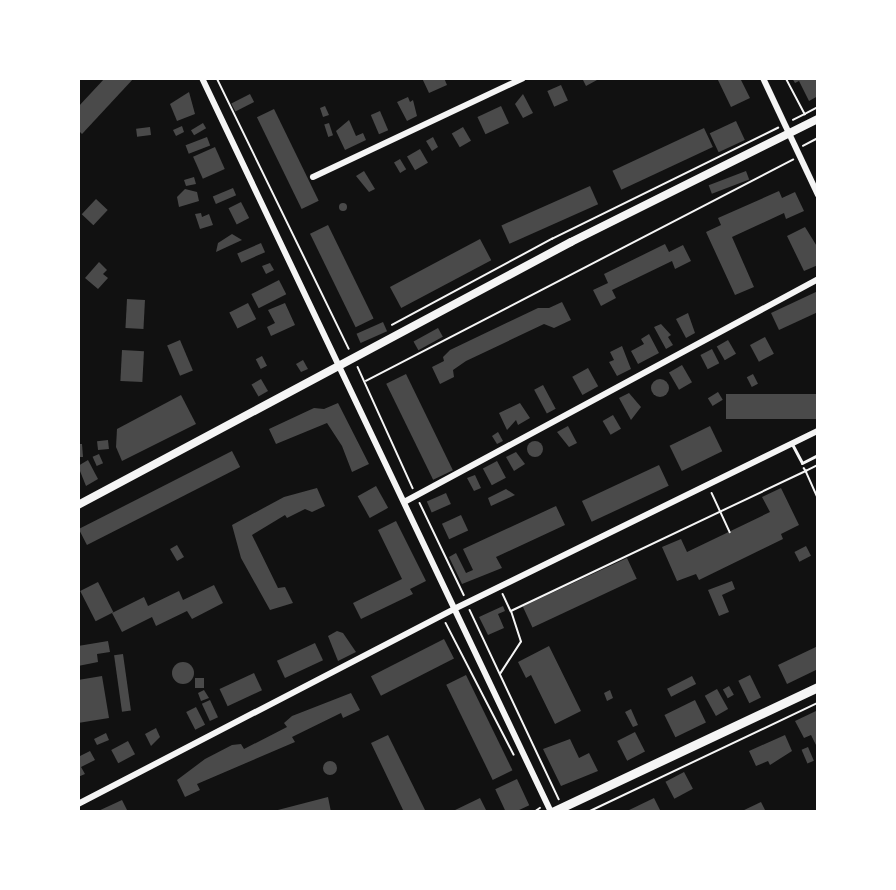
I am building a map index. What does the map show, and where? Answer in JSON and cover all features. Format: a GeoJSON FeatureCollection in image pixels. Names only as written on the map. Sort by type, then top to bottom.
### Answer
{"type":"FeatureCollection","features":[{"type":"Feature","properties":{"kind":"main road"},"geometry":{"type":"LineString","coordinates":[[551,812],[818,687]]}},
{"type":"Feature","properties":{"kind":"street"},"geometry":{"type":"LineString","coordinates":[[202,78],[406,501],[454,609],[551,812]]}},
{"type":"Feature","properties":{"kind":"street"},"geometry":{"type":"LineString","coordinates":[[313,177],[524,78]]}},
{"type":"Feature","properties":{"kind":"street"},"geometry":{"type":"LineString","coordinates":[[763,78],[818,195]]}},
{"type":"Feature","properties":{"kind":"street"},"geometry":{"type":"LineString","coordinates":[[78,505],[571,242],[818,119]]}},
{"type":"Feature","properties":{"kind":"street"},"geometry":{"type":"LineString","coordinates":[[406,501],[818,279]]}},
{"type":"Feature","properties":{"kind":"street"},"geometry":{"type":"LineString","coordinates":[[78,804],[454,609],[818,431]]}},
{"type":"Feature","properties":{"kind":"lane"},"geometry":{"type":"LineString","coordinates":[[792,444],[802,463],[818,455]]}},
{"type":"Feature","properties":{"kind":"path"},"geometry":{"type":"LineString","coordinates":[[217,78],[354,358],[463,595]]}},
{"type":"Feature","properties":{"kind":"path"},"geometry":{"type":"LineString","coordinates":[[786,78],[805,114],[818,107]]}},
{"type":"Feature","properties":{"kind":"path"},"geometry":{"type":"LineString","coordinates":[[797,149],[818,138]]}},
{"type":"Feature","properties":{"kind":"path"},"geometry":{"type":"LineString","coordinates":[[365,382],[800,157]]}},
{"type":"Feature","properties":{"kind":"path"},"geometry":{"type":"LineString","coordinates":[[511,611],[806,471],[818,498]]}},
{"type":"Feature","properties":{"kind":"path"},"geometry":{"type":"LineString","coordinates":[[712,492],[730,532]]}},
{"type":"Feature","properties":{"kind":"path"},"geometry":{"type":"LineString","coordinates":[[500,674],[521,642],[503,594]]}},
{"type":"Feature","properties":{"kind":"path"},"geometry":{"type":"LineString","coordinates":[[470,610],[560,800]]}},
{"type":"Feature","properties":{"kind":"path"},"geometry":{"type":"LineString","coordinates":[[446,622],[517,760]]}},
{"type":"Feature","properties":{"kind":"path"},"geometry":{"type":"LineString","coordinates":[[588,812],[818,703]]}},
{"type":"Feature","properties":{"kind":"path"},"geometry":{"type":"LineString","coordinates":[[534,812],[540,809],[536,799]]}},
{"type":"Feature","properties":{"kind":"building"},"geometry":{"type":"Polygon","coordinates":[[[105,78],[134,78],[82,134],[78,130],[78,107],[105,78]]]}},
{"type":"Feature","properties":{"kind":"building"},"geometry":{"type":"Polygon","coordinates":[[[422,78],[444,78],[447,85],[429,93],[422,78]]]}},
{"type":"Feature","properties":{"kind":"building"},"geometry":{"type":"Polygon","coordinates":[[[582,78],[595,78],[597,80],[586,86],[582,78]]]}},
{"type":"Feature","properties":{"kind":"building"},"geometry":{"type":"Polygon","coordinates":[[[717,78],[740,78],[750,98],[731,107],[717,78]]]}},
{"type":"Feature","properties":{"kind":"building"},"geometry":{"type":"Polygon","coordinates":[[[792,78],[818,78],[818,96],[809,101],[799,81],[795,83],[792,78]]]}},
{"type":"Feature","properties":{"kind":"building"},"geometry":{"type":"Polygon","coordinates":[[[561,85],[568,101],[554,107],[547,91],[561,85]]]}},
{"type":"Feature","properties":{"kind":"building"},"geometry":{"type":"Polygon","coordinates":[[[189,92],[195,114],[177,121],[170,104],[189,92]]]}},
{"type":"Feature","properties":{"kind":"building"},"geometry":{"type":"Polygon","coordinates":[[[250,94],[254,102],[235,112],[231,104],[250,94]]]}},
{"type":"Feature","properties":{"kind":"building"},"geometry":{"type":"Polygon","coordinates":[[[523,94],[533,113],[523,118],[515,104],[523,94]]]}},
{"type":"Feature","properties":{"kind":"building"},"geometry":{"type":"Polygon","coordinates":[[[408,97],[410,102],[413,100],[417,116],[407,121],[397,102],[408,97]]]}},
{"type":"Feature","properties":{"kind":"building"},"geometry":{"type":"Polygon","coordinates":[[[325,106],[329,115],[323,117],[320,108],[325,106]]]}},
{"type":"Feature","properties":{"kind":"building"},"geometry":{"type":"Polygon","coordinates":[[[501,106],[509,123],[485,134],[477,117],[501,106]]]}},
{"type":"Feature","properties":{"kind":"building"},"geometry":{"type":"Polygon","coordinates":[[[274,109],[319,201],[302,209],[257,117],[274,109]]]}},
{"type":"Feature","properties":{"kind":"building"},"geometry":{"type":"Polygon","coordinates":[[[380,111],[388,130],[379,134],[371,115],[380,111]]]}},
{"type":"Feature","properties":{"kind":"building"},"geometry":{"type":"Polygon","coordinates":[[[349,120],[356,136],[363,133],[366,140],[345,150],[336,131],[349,120]]]}},
{"type":"Feature","properties":{"kind":"building"},"geometry":{"type":"Polygon","coordinates":[[[736,121],[745,140],[719,152],[710,133],[736,121]]]}},
{"type":"Feature","properties":{"kind":"building"},"geometry":{"type":"Polygon","coordinates":[[[203,123],[206,128],[194,135],[191,130],[203,123]]]}},
{"type":"Feature","properties":{"kind":"building"},"geometry":{"type":"Polygon","coordinates":[[[329,123],[333,135],[328,137],[324,125],[329,123]]]}},
{"type":"Feature","properties":{"kind":"building"},"geometry":{"type":"Polygon","coordinates":[[[182,126],[184,132],[176,136],[173,130],[182,126]]]}},
{"type":"Feature","properties":{"kind":"building"},"geometry":{"type":"Polygon","coordinates":[[[150,127],[151,135],[137,137],[136,129],[150,127]]]}},
{"type":"Feature","properties":{"kind":"building"},"geometry":{"type":"Polygon","coordinates":[[[463,127],[471,141],[460,147],[452,134],[463,127]]]}},
{"type":"Feature","properties":{"kind":"building"},"geometry":{"type":"Polygon","coordinates":[[[704,128],[713,147],[621,190],[612,171],[704,128]]]}},
{"type":"Feature","properties":{"kind":"building"},"geometry":{"type":"Polygon","coordinates":[[[207,137],[210,145],[189,154],[186,145],[207,137]]]}},
{"type":"Feature","properties":{"kind":"building"},"geometry":{"type":"Polygon","coordinates":[[[433,137],[438,147],[432,151],[426,141],[433,137]]]}},
{"type":"Feature","properties":{"kind":"building"},"geometry":{"type":"Polygon","coordinates":[[[215,147],[225,169],[203,179],[193,157],[215,147]]]}},
{"type":"Feature","properties":{"kind":"building"},"geometry":{"type":"Polygon","coordinates":[[[420,149],[428,163],[415,170],[407,156],[420,149]]]}},
{"type":"Feature","properties":{"kind":"building"},"geometry":{"type":"Polygon","coordinates":[[[400,159],[406,169],[400,173],[394,163],[400,159]]]}},
{"type":"Feature","properties":{"kind":"building"},"geometry":{"type":"Polygon","coordinates":[[[364,171],[375,189],[369,192],[356,176],[364,171]]]}},
{"type":"Feature","properties":{"kind":"building"},"geometry":{"type":"Polygon","coordinates":[[[746,171],[749,179],[712,194],[709,185],[746,171]]]}},
{"type":"Feature","properties":{"kind":"building"},"geometry":{"type":"Polygon","coordinates":[[[194,177],[196,184],[186,186],[184,180],[194,177]]]}},
{"type":"Feature","properties":{"kind":"building"},"geometry":{"type":"Polygon","coordinates":[[[590,186],[598,204],[510,244],[501,225],[590,186]]]}},
{"type":"Feature","properties":{"kind":"building"},"geometry":{"type":"Polygon","coordinates":[[[233,188],[236,195],[216,204],[213,197],[233,188]]]}},
{"type":"Feature","properties":{"kind":"building"},"geometry":{"type":"Polygon","coordinates":[[[185,189],[197,192],[199,201],[179,207],[177,197],[185,189]]]}},
{"type":"Feature","properties":{"kind":"building"},"geometry":{"type":"Polygon","coordinates":[[[779,191],[782,198],[795,192],[804,211],[786,219],[784,213],[732,237],[754,287],[735,295],[706,232],[721,225],[718,218],[779,191]]]}},
{"type":"Feature","properties":{"kind":"building"},"geometry":{"type":"Polygon","coordinates":[[[96,199],[108,210],[93,225],[82,214],[96,199]]]}},
{"type":"Feature","properties":{"kind":"building"},"geometry":{"type":"Polygon","coordinates":[[[241,202],[249,218],[237,224],[229,208],[241,202]]]}},
{"type":"Feature","properties":{"kind":"building"},"geometry":{"type":"Polygon","coordinates":[[[343,203],[347,207],[343,211],[339,207],[343,203]]]}},
{"type":"Feature","properties":{"kind":"building"},"geometry":{"type":"Polygon","coordinates":[[[201,213],[202,217],[209,214],[213,225],[200,229],[195,214],[201,213]]]}},
{"type":"Feature","properties":{"kind":"building"},"geometry":{"type":"Polygon","coordinates":[[[328,225],[374,318],[356,327],[310,234],[328,225]]]}},
{"type":"Feature","properties":{"kind":"building"},"geometry":{"type":"Polygon","coordinates":[[[805,227],[818,248],[818,265],[804,271],[787,236],[805,227]]]}},
{"type":"Feature","properties":{"kind":"building"},"geometry":{"type":"Polygon","coordinates":[[[232,234],[242,240],[216,252],[218,243],[232,234]]]}},
{"type":"Feature","properties":{"kind":"building"},"geometry":{"type":"Polygon","coordinates":[[[480,239],[491,260],[401,308],[390,287],[480,239]]]}},
{"type":"Feature","properties":{"kind":"building"},"geometry":{"type":"Polygon","coordinates":[[[261,243],[265,252],[241,263],[237,254],[261,243]]]}},
{"type":"Feature","properties":{"kind":"building"},"geometry":{"type":"Polygon","coordinates":[[[665,244],[669,252],[683,245],[691,261],[675,269],[672,261],[612,290],[616,298],[601,306],[593,290],[608,283],[604,274],[665,244]]]}},
{"type":"Feature","properties":{"kind":"building"},"geometry":{"type":"Polygon","coordinates":[[[99,262],[107,270],[103,274],[108,278],[98,289],[85,278],[99,262]]]}},
{"type":"Feature","properties":{"kind":"building"},"geometry":{"type":"Polygon","coordinates":[[[270,263],[274,270],[266,274],[262,266],[270,263]]]}},
{"type":"Feature","properties":{"kind":"building"},"geometry":{"type":"Polygon","coordinates":[[[279,280],[286,294],[259,308],[251,294],[279,280]]]}},
{"type":"Feature","properties":{"kind":"building"},"geometry":{"type":"Polygon","coordinates":[[[818,291],[818,312],[779,330],[771,313],[818,291]]]}},
{"type":"Feature","properties":{"kind":"building"},"geometry":{"type":"Polygon","coordinates":[[[127,299],[145,300],[143,329],[125,328],[127,299]]]}},
{"type":"Feature","properties":{"kind":"building"},"geometry":{"type":"Polygon","coordinates":[[[562,302],[571,320],[554,328],[544,324],[466,361],[453,370],[454,377],[440,384],[432,367],[444,361],[443,357],[450,350],[538,308],[549,308],[562,302]]]}},
{"type":"Feature","properties":{"kind":"building"},"geometry":{"type":"Polygon","coordinates":[[[248,303],[256,319],[237,329],[229,313],[248,303]]]}},
{"type":"Feature","properties":{"kind":"building"},"geometry":{"type":"Polygon","coordinates":[[[285,303],[295,325],[271,336],[267,327],[275,323],[268,310],[285,303]]]}},
{"type":"Feature","properties":{"kind":"building"},"geometry":{"type":"Polygon","coordinates":[[[688,313],[695,333],[686,338],[676,319],[688,313]]]}},
{"type":"Feature","properties":{"kind":"building"},"geometry":{"type":"Polygon","coordinates":[[[383,322],[387,331],[361,343],[357,334],[383,322]]]}},
{"type":"Feature","properties":{"kind":"building"},"geometry":{"type":"Polygon","coordinates":[[[661,324],[671,335],[668,337],[673,345],[666,349],[654,327],[661,324]]]}},
{"type":"Feature","properties":{"kind":"building"},"geometry":{"type":"Polygon","coordinates":[[[438,328],[443,337],[418,350],[414,342],[438,328]]]}},
{"type":"Feature","properties":{"kind":"building"},"geometry":{"type":"Polygon","coordinates":[[[649,334],[659,353],[638,364],[631,351],[644,344],[641,339],[649,334]]]}},
{"type":"Feature","properties":{"kind":"building"},"geometry":{"type":"Polygon","coordinates":[[[765,337],[774,354],[759,362],[750,345],[765,337]]]}},
{"type":"Feature","properties":{"kind":"building"},"geometry":{"type":"Polygon","coordinates":[[[180,340],[193,370],[180,376],[167,345],[180,340]]]}},
{"type":"Feature","properties":{"kind":"building"},"geometry":{"type":"Polygon","coordinates":[[[728,340],[736,354],[725,360],[717,346],[728,340]]]}},
{"type":"Feature","properties":{"kind":"building"},"geometry":{"type":"Polygon","coordinates":[[[622,346],[631,369],[617,376],[609,362],[614,360],[610,352],[622,346]]]}},
{"type":"Feature","properties":{"kind":"building"},"geometry":{"type":"Polygon","coordinates":[[[712,349],[719,363],[708,369],[700,355],[712,349]]]}},
{"type":"Feature","properties":{"kind":"building"},"geometry":{"type":"Polygon","coordinates":[[[122,350],[144,351],[142,382],[120,381],[122,350]]]}},
{"type":"Feature","properties":{"kind":"building"},"geometry":{"type":"Polygon","coordinates":[[[262,356],[267,366],[261,369],[256,359],[262,356]]]}},
{"type":"Feature","properties":{"kind":"building"},"geometry":{"type":"Polygon","coordinates":[[[303,360],[308,369],[301,372],[296,364],[303,360]]]}},
{"type":"Feature","properties":{"kind":"building"},"geometry":{"type":"Polygon","coordinates":[[[682,365],[692,382],[679,390],[669,372],[682,365]]]}},
{"type":"Feature","properties":{"kind":"building"},"geometry":{"type":"Polygon","coordinates":[[[588,368],[598,386],[582,395],[572,377],[588,368]]]}},
{"type":"Feature","properties":{"kind":"building"},"geometry":{"type":"Polygon","coordinates":[[[406,374],[453,470],[433,480],[386,384],[406,374]]]}},
{"type":"Feature","properties":{"kind":"building"},"geometry":{"type":"Polygon","coordinates":[[[753,374],[758,384],[752,387],[747,377],[753,374]]]}},
{"type":"Feature","properties":{"kind":"building"},"geometry":{"type":"Polygon","coordinates":[[[261,379],[268,391],[258,397],[251,385],[261,379]]]}},
{"type":"Feature","properties":{"kind":"building"},"geometry":{"type":"Polygon","coordinates":[[[660,379],[668,384],[669,388],[664,396],[660,397],[652,392],[651,388],[656,380],[660,379]]]}},
{"type":"Feature","properties":{"kind":"building"},"geometry":{"type":"Polygon","coordinates":[[[543,385],[556,409],[547,414],[534,390],[543,385]]]}},
{"type":"Feature","properties":{"kind":"building"},"geometry":{"type":"Polygon","coordinates":[[[718,392],[723,400],[713,406],[708,398],[718,392]]]}},
{"type":"Feature","properties":{"kind":"building"},"geometry":{"type":"Polygon","coordinates":[[[629,393],[641,407],[631,420],[619,398],[629,393]]]}},
{"type":"Feature","properties":{"kind":"building"},"geometry":{"type":"Polygon","coordinates":[[[726,394],[818,394],[818,419],[726,419],[726,394]]]}},
{"type":"Feature","properties":{"kind":"building"},"geometry":{"type":"Polygon","coordinates":[[[181,395],[196,424],[122,461],[116,447],[117,429],[181,395]]]}},
{"type":"Feature","properties":{"kind":"building"},"geometry":{"type":"Polygon","coordinates":[[[338,403],[369,464],[352,472],[342,446],[327,423],[276,444],[269,429],[314,408],[324,409],[338,403]]]}},
{"type":"Feature","properties":{"kind":"building"},"geometry":{"type":"Polygon","coordinates":[[[520,403],[530,418],[518,425],[516,420],[507,430],[499,413],[520,403]]]}},
{"type":"Feature","properties":{"kind":"building"},"geometry":{"type":"Polygon","coordinates":[[[613,415],[621,429],[611,435],[603,421],[613,415]]]}},
{"type":"Feature","properties":{"kind":"building"},"geometry":{"type":"Polygon","coordinates":[[[568,426],[577,443],[569,447],[557,432],[568,426]]]}},
{"type":"Feature","properties":{"kind":"building"},"geometry":{"type":"Polygon","coordinates":[[[710,426],[722,451],[682,471],[670,446],[710,426]]]}},
{"type":"Feature","properties":{"kind":"building"},"geometry":{"type":"Polygon","coordinates":[[[498,432],[503,441],[497,444],[492,436],[498,432]]]}},
{"type":"Feature","properties":{"kind":"building"},"geometry":{"type":"Polygon","coordinates":[[[108,440],[109,449],[98,450],[97,441],[108,440]]]}},
{"type":"Feature","properties":{"kind":"building"},"geometry":{"type":"Polygon","coordinates":[[[532,441],[538,441],[543,449],[541,455],[532,457],[527,452],[527,446],[532,441]]]}},
{"type":"Feature","properties":{"kind":"building"},"geometry":{"type":"Polygon","coordinates":[[[78,444],[82,444],[83,457],[78,457],[78,444]]]}},
{"type":"Feature","properties":{"kind":"building"},"geometry":{"type":"Polygon","coordinates":[[[232,451],[240,467],[87,545],[79,529],[232,451]]]}},
{"type":"Feature","properties":{"kind":"building"},"geometry":{"type":"Polygon","coordinates":[[[516,452],[525,464],[514,471],[506,457],[516,452]]]}},
{"type":"Feature","properties":{"kind":"building"},"geometry":{"type":"Polygon","coordinates":[[[99,454],[103,463],[97,466],[93,457],[99,454]]]}},
{"type":"Feature","properties":{"kind":"building"},"geometry":{"type":"Polygon","coordinates":[[[88,460],[98,479],[86,486],[78,466],[88,460]]]}},
{"type":"Feature","properties":{"kind":"building"},"geometry":{"type":"Polygon","coordinates":[[[497,461],[506,478],[492,485],[483,469],[497,461]]]}},
{"type":"Feature","properties":{"kind":"building"},"geometry":{"type":"Polygon","coordinates":[[[659,465],[669,486],[592,522],[582,501],[659,465]]]}},
{"type":"Feature","properties":{"kind":"building"},"geometry":{"type":"Polygon","coordinates":[[[475,475],[481,488],[474,491],[467,478],[475,475]]]}},
{"type":"Feature","properties":{"kind":"building"},"geometry":{"type":"Polygon","coordinates":[[[376,486],[388,508],[370,518],[358,496],[376,486]]]}},
{"type":"Feature","properties":{"kind":"building"},"geometry":{"type":"Polygon","coordinates":[[[317,488],[325,506],[312,512],[305,509],[287,518],[285,515],[252,535],[278,588],[285,587],[293,603],[270,610],[241,558],[232,525],[284,497],[317,488]]]}},
{"type":"Feature","properties":{"kind":"building"},"geometry":{"type":"Polygon","coordinates":[[[781,488],[799,525],[781,534],[783,539],[699,580],[696,574],[677,581],[662,547],[681,539],[687,552],[770,512],[762,497],[781,488]]]}},
{"type":"Feature","properties":{"kind":"building"},"geometry":{"type":"Polygon","coordinates":[[[506,489],[515,495],[491,506],[488,498],[506,489]]]}},
{"type":"Feature","properties":{"kind":"building"},"geometry":{"type":"Polygon","coordinates":[[[446,493],[451,504],[432,513],[427,502],[446,493]]]}},
{"type":"Feature","properties":{"kind":"building"},"geometry":{"type":"Polygon","coordinates":[[[556,506],[565,525],[496,557],[502,568],[462,584],[449,557],[456,553],[466,573],[473,570],[463,549],[556,506]]]}},
{"type":"Feature","properties":{"kind":"building"},"geometry":{"type":"Polygon","coordinates":[[[461,515],[468,530],[449,539],[442,524],[461,515]]]}},
{"type":"Feature","properties":{"kind":"building"},"geometry":{"type":"Polygon","coordinates":[[[396,521],[426,581],[410,589],[413,594],[361,619],[353,603],[402,579],[378,530],[396,521]]]}},
{"type":"Feature","properties":{"kind":"building"},"geometry":{"type":"Polygon","coordinates":[[[177,545],[184,557],[177,561],[170,549],[177,545]]]}},
{"type":"Feature","properties":{"kind":"building"},"geometry":{"type":"Polygon","coordinates":[[[806,546],[811,556],[799,562],[794,552],[806,546]]]}},
{"type":"Feature","properties":{"kind":"building"},"geometry":{"type":"Polygon","coordinates":[[[627,558],[637,579],[532,627],[523,607],[627,558]]]}},
{"type":"Feature","properties":{"kind":"building"},"geometry":{"type":"Polygon","coordinates":[[[732,581],[735,589],[722,595],[729,612],[719,616],[708,590],[732,581]]]}},
{"type":"Feature","properties":{"kind":"building"},"geometry":{"type":"Polygon","coordinates":[[[98,582],[113,612],[96,621],[80,591],[98,582]]]}},
{"type":"Feature","properties":{"kind":"building"},"geometry":{"type":"Polygon","coordinates":[[[214,585],[223,603],[192,619],[187,611],[156,626],[152,617],[122,632],[112,613],[144,597],[148,606],[179,591],[183,600],[214,585]]]}},
{"type":"Feature","properties":{"kind":"building"},"geometry":{"type":"Polygon","coordinates":[[[503,606],[505,611],[498,614],[504,628],[488,635],[479,617],[503,606]]]}},
{"type":"Feature","properties":{"kind":"building"},"geometry":{"type":"Polygon","coordinates":[[[337,631],[343,633],[356,652],[338,661],[328,636],[337,631]]]}},
{"type":"Feature","properties":{"kind":"building"},"geometry":{"type":"Polygon","coordinates":[[[444,639],[454,659],[381,696],[371,676],[444,639]]]}},
{"type":"Feature","properties":{"kind":"building"},"geometry":{"type":"Polygon","coordinates":[[[108,641],[110,652],[97,654],[98,662],[78,666],[78,646],[108,641]]]}},
{"type":"Feature","properties":{"kind":"building"},"geometry":{"type":"Polygon","coordinates":[[[315,643],[323,660],[285,678],[277,661],[315,643]]]}},
{"type":"Feature","properties":{"kind":"building"},"geometry":{"type":"Polygon","coordinates":[[[549,646],[581,711],[555,724],[531,675],[526,678],[518,662],[549,646]]]}},
{"type":"Feature","properties":{"kind":"building"},"geometry":{"type":"Polygon","coordinates":[[[818,646],[818,669],[787,684],[778,665],[818,646]]]}},
{"type":"Feature","properties":{"kind":"building"},"geometry":{"type":"Polygon","coordinates":[[[123,654],[131,710],[122,712],[114,655],[123,654]]]}},
{"type":"Feature","properties":{"kind":"building"},"geometry":{"type":"Polygon","coordinates":[[[183,662],[191,665],[194,673],[191,681],[183,684],[175,681],[172,673],[175,665],[183,662]]]}},
{"type":"Feature","properties":{"kind":"building"},"geometry":{"type":"Polygon","coordinates":[[[254,673],[262,690],[228,706],[220,689],[254,673]]]}},
{"type":"Feature","properties":{"kind":"building"},"geometry":{"type":"Polygon","coordinates":[[[466,675],[512,770],[493,780],[446,685],[466,675]]]}},
{"type":"Feature","properties":{"kind":"building"},"geometry":{"type":"Polygon","coordinates":[[[750,675],[761,697],[749,703],[738,681],[750,675]]]}},
{"type":"Feature","properties":{"kind":"building"},"geometry":{"type":"Polygon","coordinates":[[[102,676],[109,718],[78,723],[78,680],[102,676]]]}},
{"type":"Feature","properties":{"kind":"building"},"geometry":{"type":"Polygon","coordinates":[[[692,676],[696,684],[671,697],[667,689],[692,676]]]}},
{"type":"Feature","properties":{"kind":"building"},"geometry":{"type":"Polygon","coordinates":[[[195,678],[204,678],[204,688],[195,688],[195,678]]]}},
{"type":"Feature","properties":{"kind":"building"},"geometry":{"type":"Polygon","coordinates":[[[729,686],[734,695],[728,698],[723,689],[729,686]]]}},
{"type":"Feature","properties":{"kind":"building"},"geometry":{"type":"Polygon","coordinates":[[[717,689],[728,709],[716,716],[705,696],[717,689]]]}},
{"type":"Feature","properties":{"kind":"building"},"geometry":{"type":"Polygon","coordinates":[[[204,690],[209,698],[201,701],[198,693],[204,690]]]}},
{"type":"Feature","properties":{"kind":"building"},"geometry":{"type":"Polygon","coordinates":[[[610,690],[613,698],[607,701],[604,693],[610,690]]]}},
{"type":"Feature","properties":{"kind":"building"},"geometry":{"type":"Polygon","coordinates":[[[351,693],[360,710],[343,718],[341,713],[292,737],[295,742],[197,784],[200,790],[185,797],[177,780],[205,759],[232,745],[241,744],[244,749],[287,727],[284,723],[292,716],[351,693]]]}},
{"type":"Feature","properties":{"kind":"building"},"geometry":{"type":"Polygon","coordinates":[[[210,700],[218,717],[210,721],[202,704],[210,700]]]}},
{"type":"Feature","properties":{"kind":"building"},"geometry":{"type":"Polygon","coordinates":[[[695,700],[706,722],[675,737],[664,715],[695,700]]]}},
{"type":"Feature","properties":{"kind":"building"},"geometry":{"type":"Polygon","coordinates":[[[196,707],[205,725],[195,730],[186,712],[196,707]]]}},
{"type":"Feature","properties":{"kind":"building"},"geometry":{"type":"Polygon","coordinates":[[[631,709],[638,725],[633,727],[625,712],[631,709]]]}},
{"type":"Feature","properties":{"kind":"building"},"geometry":{"type":"Polygon","coordinates":[[[816,711],[818,749],[811,735],[804,738],[795,721],[816,711]]]}},
{"type":"Feature","properties":{"kind":"building"},"geometry":{"type":"Polygon","coordinates":[[[156,728],[160,737],[151,746],[145,734],[156,728]]]}},
{"type":"Feature","properties":{"kind":"building"},"geometry":{"type":"Polygon","coordinates":[[[635,732],[645,752],[627,761],[617,741],[635,732]]]}},
{"type":"Feature","properties":{"kind":"building"},"geometry":{"type":"Polygon","coordinates":[[[106,733],[109,740],[97,745],[94,739],[106,733]]]}},
{"type":"Feature","properties":{"kind":"building"},"geometry":{"type":"Polygon","coordinates":[[[388,735],[426,812],[404,812],[371,743],[388,735]]]}},
{"type":"Feature","properties":{"kind":"building"},"geometry":{"type":"Polygon","coordinates":[[[785,735],[792,751],[770,765],[768,761],[756,766],[749,751],[785,735]]]}},
{"type":"Feature","properties":{"kind":"building"},"geometry":{"type":"Polygon","coordinates":[[[570,739],[579,758],[589,753],[598,771],[561,786],[543,749],[570,739]]]}},
{"type":"Feature","properties":{"kind":"building"},"geometry":{"type":"Polygon","coordinates":[[[128,741],[135,754],[118,763],[111,750],[128,741]]]}},
{"type":"Feature","properties":{"kind":"building"},"geometry":{"type":"Polygon","coordinates":[[[808,747],[814,761],[807,764],[802,750],[808,747]]]}},
{"type":"Feature","properties":{"kind":"building"},"geometry":{"type":"Polygon","coordinates":[[[90,751],[95,760],[81,767],[85,774],[78,777],[78,757],[90,751]]]}},
{"type":"Feature","properties":{"kind":"building"},"geometry":{"type":"Polygon","coordinates":[[[330,761],[335,763],[337,768],[335,773],[330,775],[325,773],[323,768],[325,763],[330,761]]]}},
{"type":"Feature","properties":{"kind":"building"},"geometry":{"type":"Polygon","coordinates":[[[684,772],[693,789],[674,799],[665,782],[684,772]]]}},
{"type":"Feature","properties":{"kind":"building"},"geometry":{"type":"Polygon","coordinates":[[[517,779],[529,805],[515,812],[506,812],[495,789],[517,779]]]}},
{"type":"Feature","properties":{"kind":"building"},"geometry":{"type":"Polygon","coordinates":[[[328,797],[331,812],[274,812],[274,811],[328,797]]]}},
{"type":"Feature","properties":{"kind":"building"},"geometry":{"type":"Polygon","coordinates":[[[480,798],[487,812],[451,812],[480,798]]]}},
{"type":"Feature","properties":{"kind":"building"},"geometry":{"type":"Polygon","coordinates":[[[654,798],[661,812],[625,812],[654,798]]]}},
{"type":"Feature","properties":{"kind":"building"},"geometry":{"type":"Polygon","coordinates":[[[122,800],[128,812],[96,812],[122,800]]]}},
{"type":"Feature","properties":{"kind":"building"},"geometry":{"type":"Polygon","coordinates":[[[761,802],[766,812],[740,812],[761,802]]]}}]}
